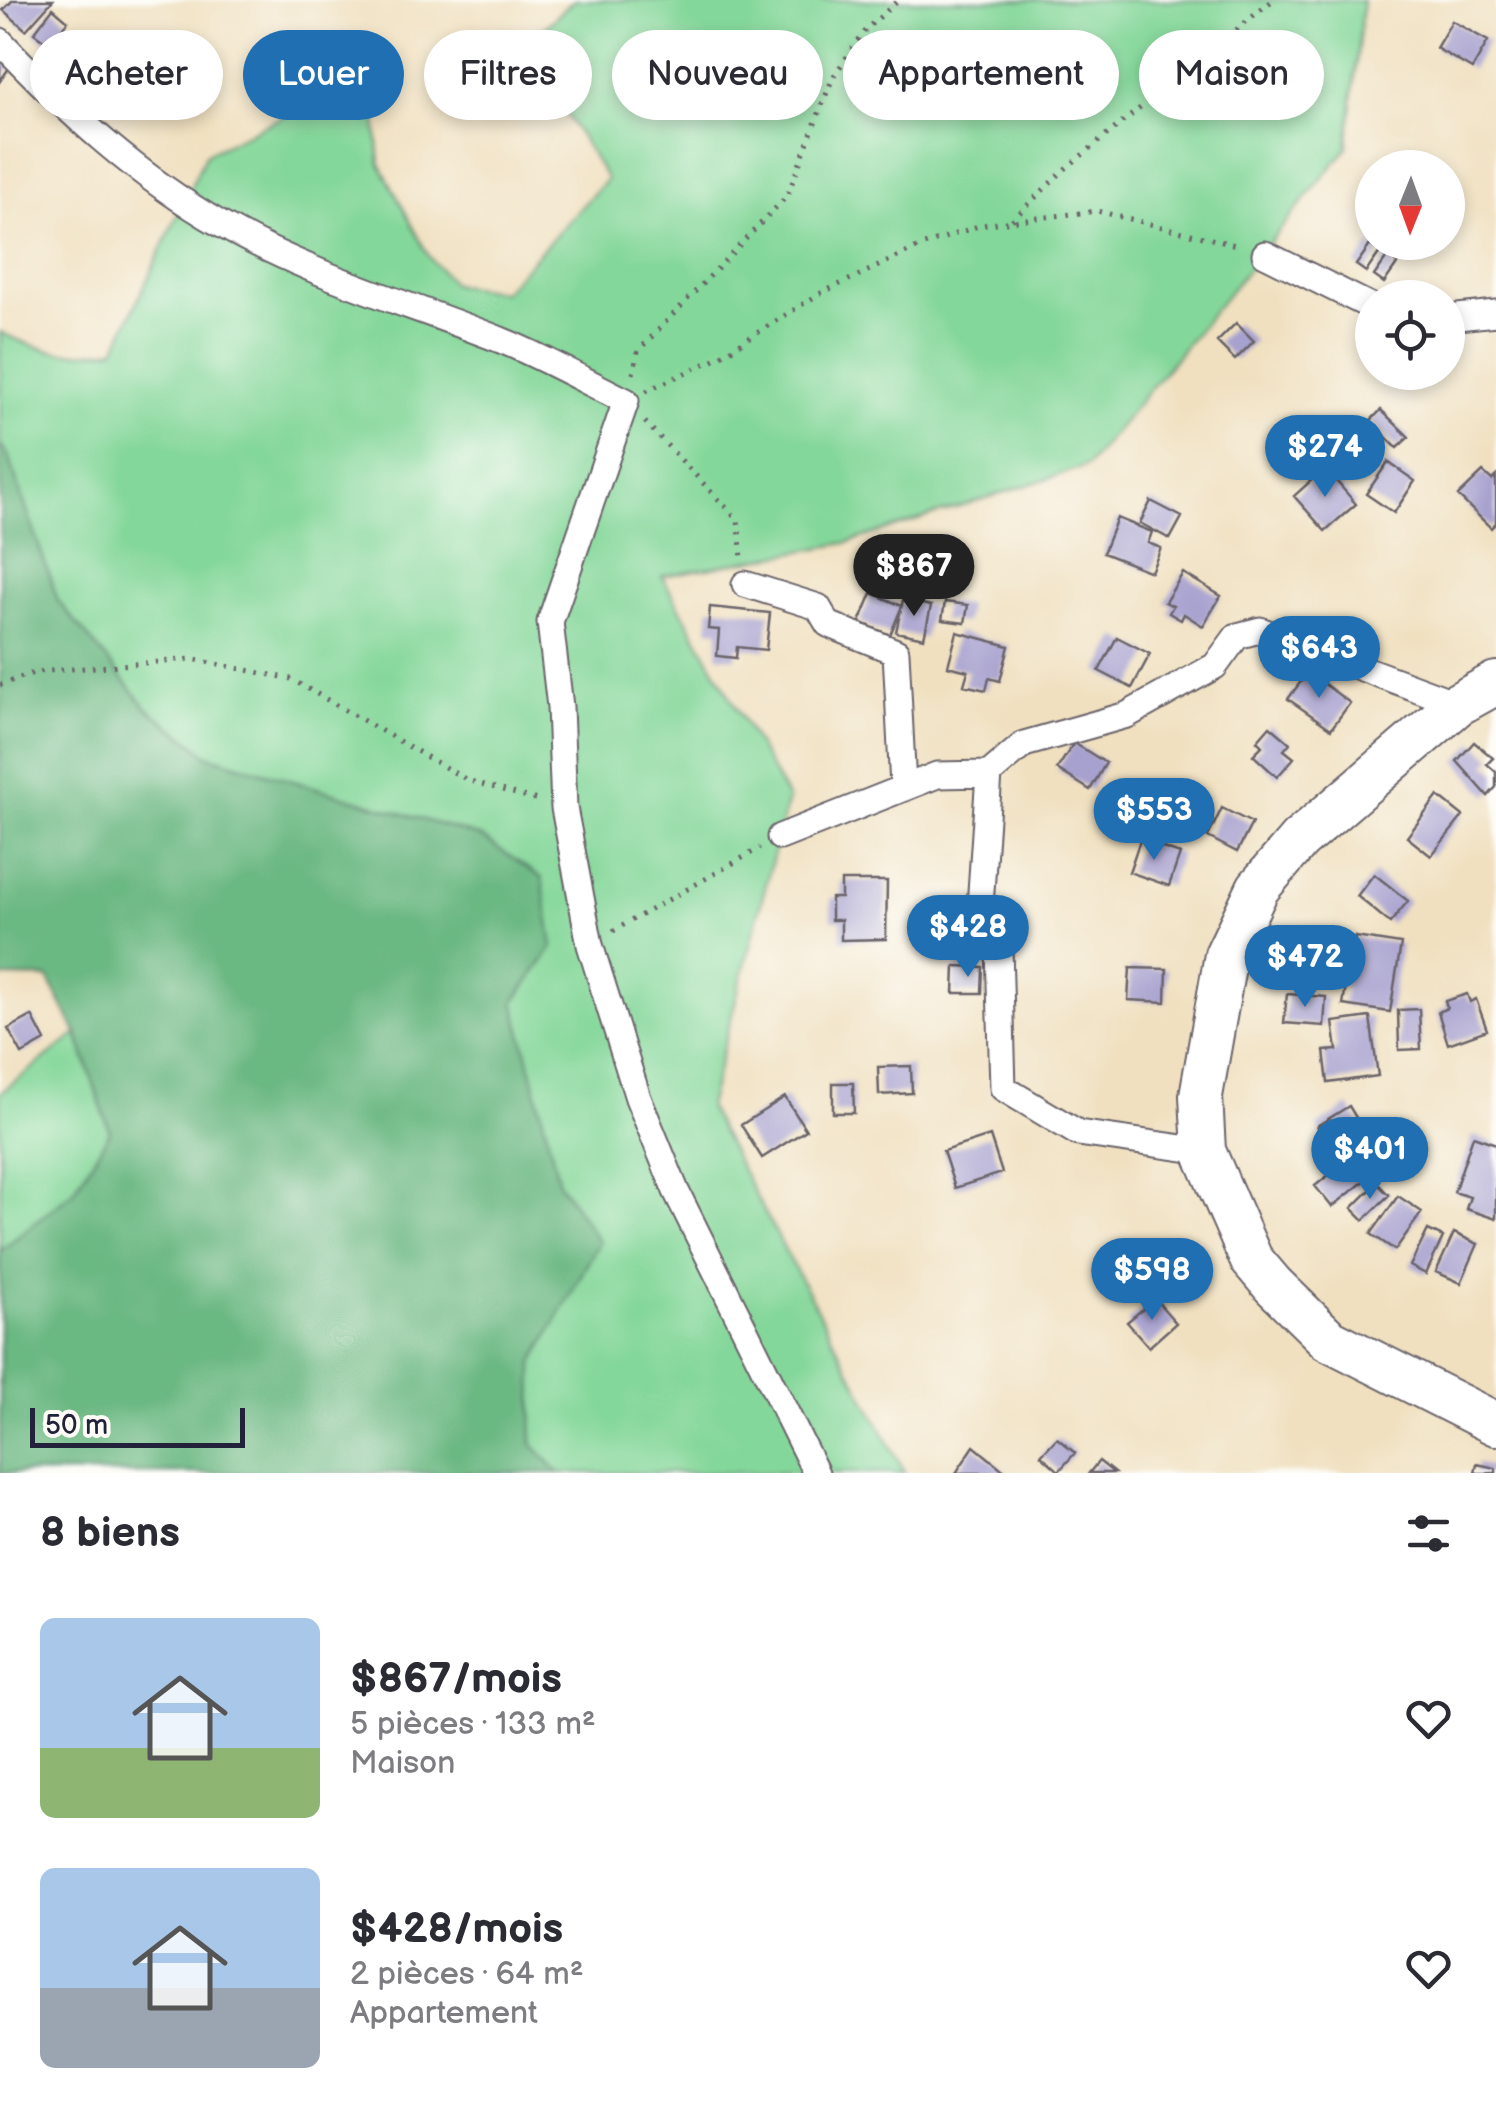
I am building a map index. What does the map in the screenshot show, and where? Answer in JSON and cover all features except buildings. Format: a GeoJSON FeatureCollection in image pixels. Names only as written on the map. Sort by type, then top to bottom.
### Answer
{"type":"FeatureCollection","features":[{"type":"Feature","properties":{"kind":"highway"},"geometry":{"type":"LineString","coordinates":[[1496,683],[1458,704],[1300,840],[1258,888],[1226,955],[1201,1096],[1204,1150],[1251,1260],[1328,1339],[1496,1424]]}},
{"type":"Feature","properties":{"kind":"street"},"geometry":{"type":"LineString","coordinates":[[0,41],[68,112],[136,167],[222,225],[318,270],[508,343],[626,401],[550,622],[560,707],[564,808],[590,945],[620,1046],[676,1191],[816,1473]]}},
{"type":"Feature","properties":{"kind":"street"},"geometry":{"type":"LineString","coordinates":[[1266,254],[1355,298]]}},
{"type":"Feature","properties":{"kind":"street"},"geometry":{"type":"LineString","coordinates":[[1465,316],[1496,313]]}},
{"type":"Feature","properties":{"kind":"street"},"geometry":{"type":"LineString","coordinates":[[745,584],[818,606],[828,624],[896,652],[903,786]]}},
{"type":"Feature","properties":{"kind":"street"},"geometry":{"type":"LineString","coordinates":[[780,836],[937,775],[990,774],[1024,744],[1127,715],[1215,666],[1237,636],[1260,630],[1458,704]]}},
{"type":"Feature","properties":{"kind":"street"},"geometry":{"type":"LineString","coordinates":[[990,774],[979,921],[999,948],[1004,1088],[1078,1133],[1204,1150]]}},
{"type":"Feature","properties":{"kind":"path"},"geometry":{"type":"LineString","coordinates":[[626,401],[638,351],[788,196],[833,77],[866,29],[899,0]]}},
{"type":"Feature","properties":{"kind":"path"},"geometry":{"type":"LineString","coordinates":[[1012,220],[1065,169],[1273,0]]}},
{"type":"Feature","properties":{"kind":"path"},"geometry":{"type":"LineString","coordinates":[[626,401],[718,358],[819,294],[921,246],[982,224],[1097,211],[1185,229],[1266,254]]}},
{"type":"Feature","properties":{"kind":"path"},"geometry":{"type":"LineString","coordinates":[[626,401],[738,520],[745,584]]}},
{"type":"Feature","properties":{"kind":"path"},"geometry":{"type":"LineString","coordinates":[[0,685],[36,672],[192,659],[292,679],[467,780],[564,808]]}},
{"type":"Feature","properties":{"kind":"path"},"geometry":{"type":"LineString","coordinates":[[590,945],[780,836]]}},
{"type":"Feature","properties":{"kind":"green space"},"geometry":{"type":"Polygon","coordinates":[[[574,0],[1363,0],[1347,148],[1087,466],[846,543],[662,576],[788,799],[708,1107],[905,1473],[559,1473],[532,1444],[533,1363],[599,1242],[559,1183],[514,1002],[553,947],[481,837],[209,756],[148,709],[58,601],[7,453],[0,445],[0,332],[56,351],[115,349],[206,154],[276,120],[376,120],[380,164],[429,257],[453,284],[503,292],[607,179],[570,120],[592,120],[592,30],[542,30],[574,0]]]}},
{"type":"Feature","properties":{"kind":"green space"},"geometry":{"type":"Polygon","coordinates":[[[0,445],[7,453],[58,601],[148,709],[209,756],[481,837],[542,878],[553,947],[514,1002],[559,1183],[599,1242],[533,1363],[532,1444],[559,1473],[0,1473],[0,1251],[73,1192],[110,1132],[77,1034],[48,978],[0,977],[0,445]]]}},
{"type":"Feature","properties":{"kind":"green space"},"geometry":{"type":"Polygon","coordinates":[[[77,1034],[110,1132],[73,1192],[0,1251],[0,1093],[77,1034]]]}}]}
